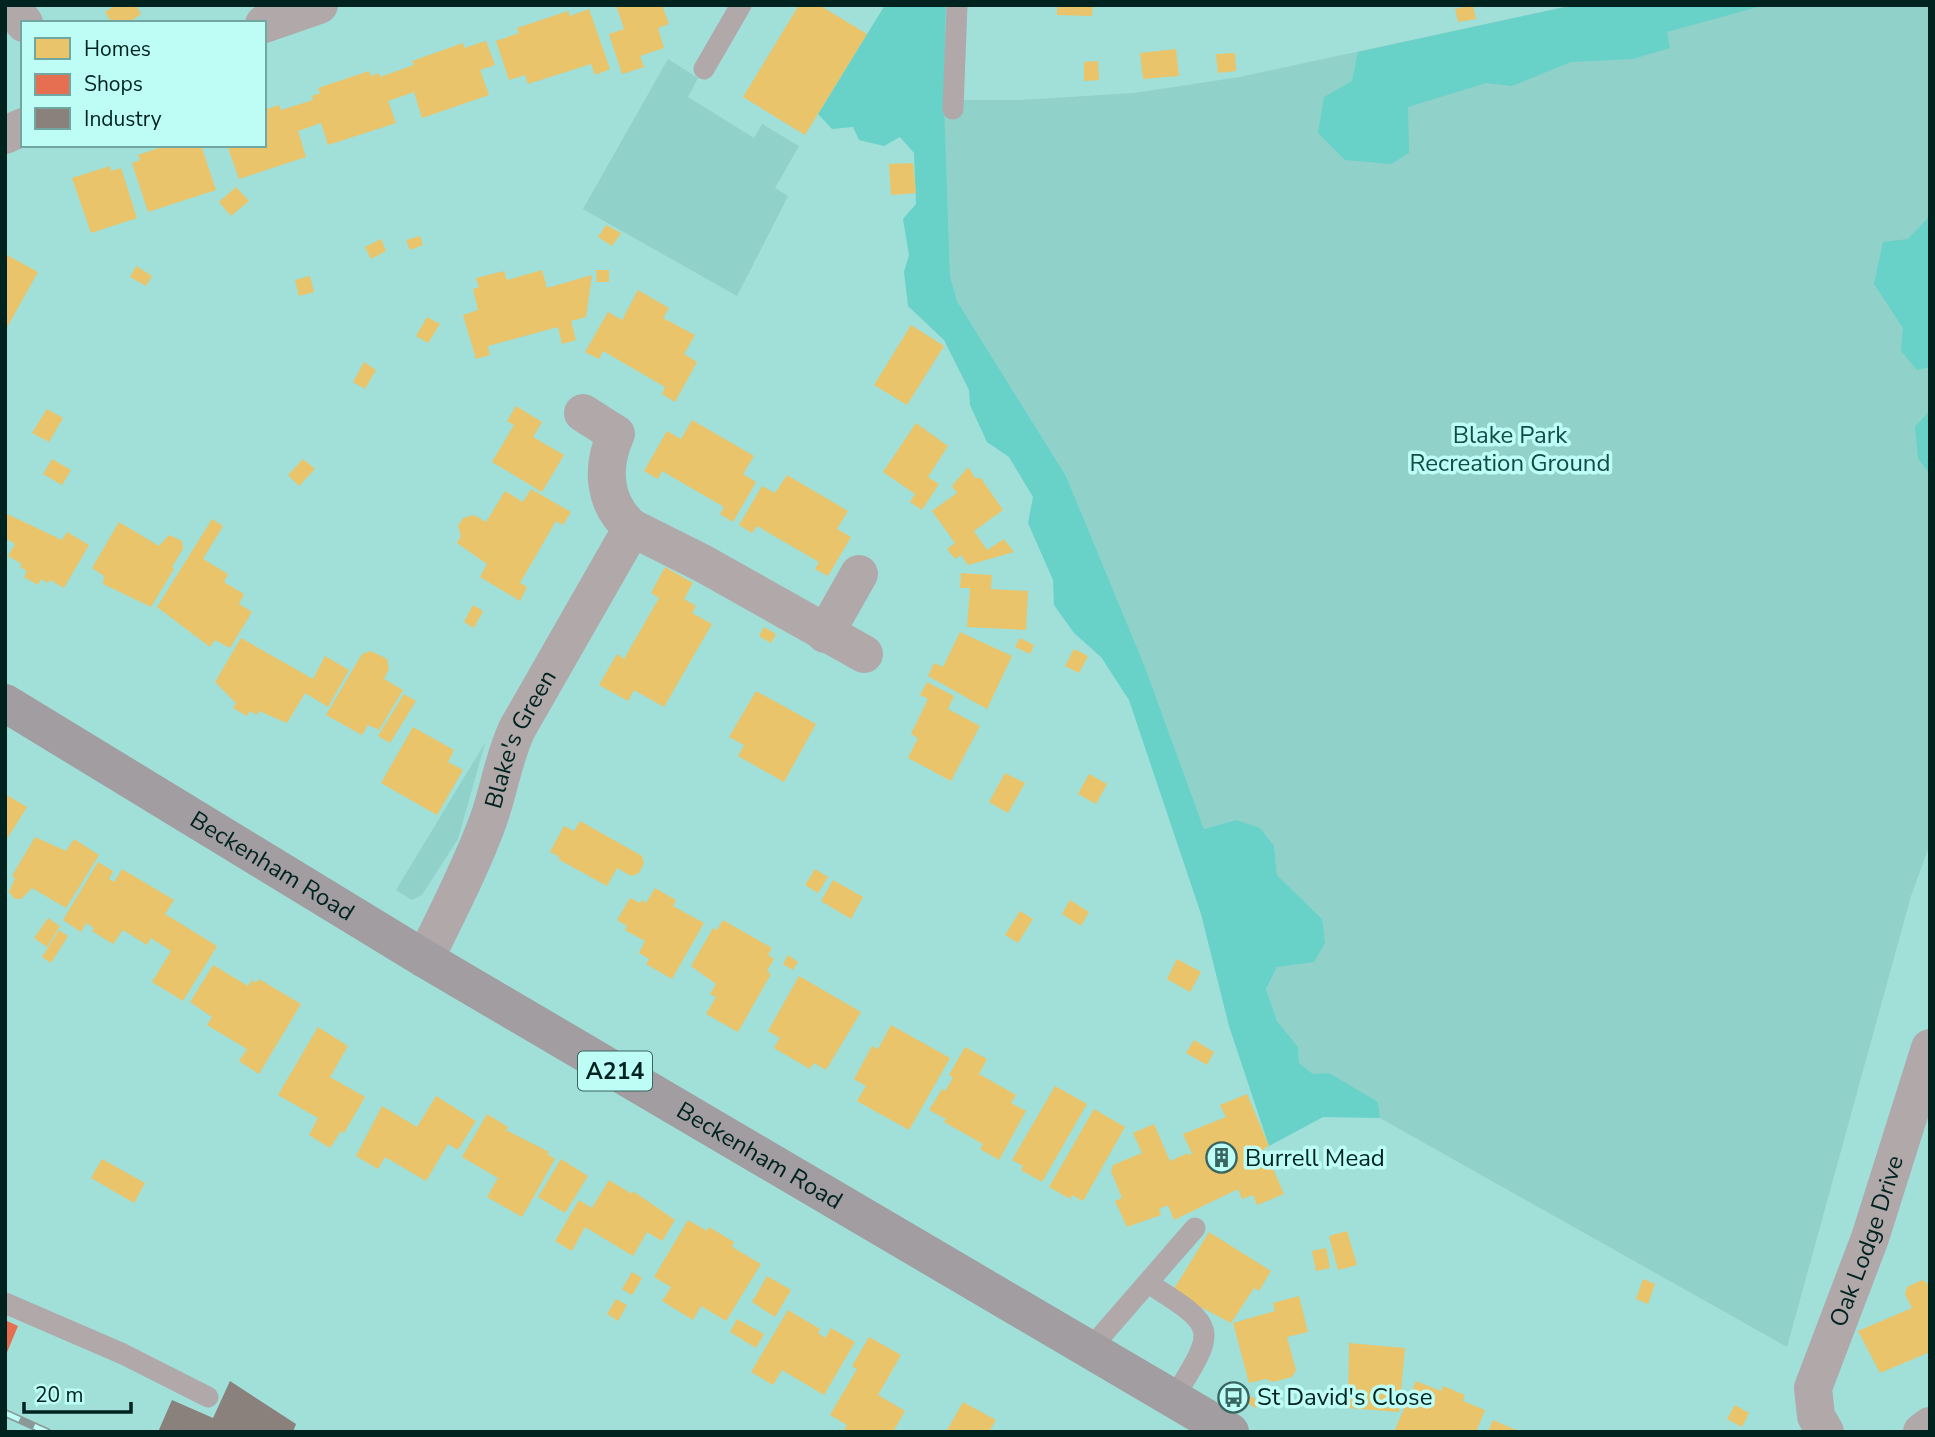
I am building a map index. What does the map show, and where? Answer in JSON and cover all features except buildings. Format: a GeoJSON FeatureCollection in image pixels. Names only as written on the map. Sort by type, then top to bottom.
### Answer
{"type":"FeatureCollection","features":[{"type":"Feature","properties":{"kind":"main road","name":"Beckenham Road"},"geometry":{"type":"LineString","coordinates":[[5,703],[425,959],[1230,1432]]}},
{"type":"Feature","properties":{"kind":"street"},"geometry":{"type":"LineString","coordinates":[[11,5],[23,21]]}},
{"type":"Feature","properties":{"kind":"street"},"geometry":{"type":"LineString","coordinates":[[266,23],[319,5]]}},
{"type":"Feature","properties":{"kind":"street"},"geometry":{"type":"LineString","coordinates":[[5,135],[21,128]]}},
{"type":"Feature","properties":{"kind":"street"},"geometry":{"type":"LineString","coordinates":[[583,413],[616,434],[607,454],[606,469],[613,506],[620,518],[632,528],[702,563],[864,654]]}},
{"type":"Feature","properties":{"kind":"street","name":"Blake's Green"},"geometry":{"type":"LineString","coordinates":[[425,959],[478,848],[505,755],[517,729],[632,528]]}},
{"type":"Feature","properties":{"kind":"street"},"geometry":{"type":"LineString","coordinates":[[825,634],[859,574]]}},
{"type":"Feature","properties":{"kind":"street","name":"Oak Lodge Drive"},"geometry":{"type":"LineString","coordinates":[[1825,1432],[1816,1416],[1813,1388],[1870,1238],[1930,1048]]}},
{"type":"Feature","properties":{"kind":"street"},"geometry":{"type":"LineString","coordinates":[[1922,1432],[1930,1426]]}},
{"type":"Feature","properties":{"kind":"lane"},"geometry":{"type":"LineString","coordinates":[[704,69],[741,5]]}},
{"type":"Feature","properties":{"kind":"lane"},"geometry":{"type":"LineString","coordinates":[[953,109],[957,5]]}},
{"type":"Feature","properties":{"kind":"lane"},"geometry":{"type":"LineString","coordinates":[[1090,1349],[1195,1228]]}},
{"type":"Feature","properties":{"kind":"lane"},"geometry":{"type":"LineString","coordinates":[[1148,1283],[1198,1317],[1205,1330],[1205,1344],[1173,1399]]}},
{"type":"Feature","properties":{"kind":"lane"},"geometry":{"type":"LineString","coordinates":[[5,1303],[123,1354],[208,1397]]}},
{"type":"Feature","properties":{"kind":"green space","name":"Blake Park Recreation Ground"},"geometry":{"type":"Polygon","coordinates":[[[1574,5],[1930,5],[1930,844],[1911,896],[1787,1347],[1380,1118],[1378,1102],[1313,1074],[1299,1063],[1298,1047],[1277,1021],[1266,989],[1277,967],[1322,919],[1277,875],[1274,846],[1236,820],[1204,829],[1145,667],[1066,476],[957,301],[950,276],[944,100],[1021,100],[1134,93],[1240,77],[1574,5]]]}},
{"type":"Feature","properties":{"kind":"green space"},"geometry":{"type":"Polygon","coordinates":[[[668,59],[698,78],[688,97],[754,138],[762,124],[799,146],[775,188],[788,196],[737,296],[583,209],[668,59]]]}},
{"type":"Feature","properties":{"kind":"green space"},"geometry":{"type":"Polygon","coordinates":[[[485,743],[458,839],[422,895],[412,900],[396,890],[485,743]]]}},
{"type":"Feature","properties":{"kind":"shaded area"},"geometry":{"type":"Polygon","coordinates":[[[885,5],[946,5],[944,100],[950,276],[957,301],[1066,476],[1145,667],[1204,829],[1236,820],[1260,828],[1274,846],[1277,875],[1322,919],[1325,943],[1314,962],[1277,967],[1266,989],[1277,1021],[1298,1047],[1299,1063],[1313,1074],[1329,1073],[1378,1102],[1380,1118],[1323,1117],[1269,1146],[1229,1026],[1201,914],[1129,700],[1101,657],[1074,633],[1054,605],[1053,580],[1028,523],[1033,497],[1009,457],[987,442],[970,405],[969,390],[944,340],[908,306],[904,272],[909,255],[903,219],[916,204],[914,153],[900,137],[884,146],[859,140],[853,127],[832,129],[818,114],[885,5]]]}},
{"type":"Feature","properties":{"kind":"shaded area"},"geometry":{"type":"Polygon","coordinates":[[[1574,5],[1765,5],[1667,32],[1670,48],[1633,59],[1571,62],[1512,86],[1486,83],[1408,107],[1409,153],[1391,164],[1345,160],[1318,133],[1324,97],[1352,81],[1358,52],[1574,5]]]}},
{"type":"Feature","properties":{"kind":"shaded area"},"geometry":{"type":"Polygon","coordinates":[[[1930,216],[1930,367],[1917,370],[1901,351],[1903,328],[1874,284],[1883,242],[1908,239],[1930,216]]]}},
{"type":"Feature","properties":{"kind":"shaded area"},"geometry":{"type":"Polygon","coordinates":[[[1930,410],[1930,474],[1918,458],[1915,427],[1930,410]]]}},
{"type":"Feature","properties":{"kind":"railway"},"geometry":{"type":"LineString","coordinates":[[5,1413],[47,1432]]}},
{"type":"Feature","properties":{"kind":"place","name":"Burrell Mead"},"geometry":{"type":"Point","coordinates":[1222,1158]}},
{"type":"Feature","properties":{"kind":"place","name":"St David's Close"},"geometry":{"type":"Point","coordinates":[1234,1397]}}]}
